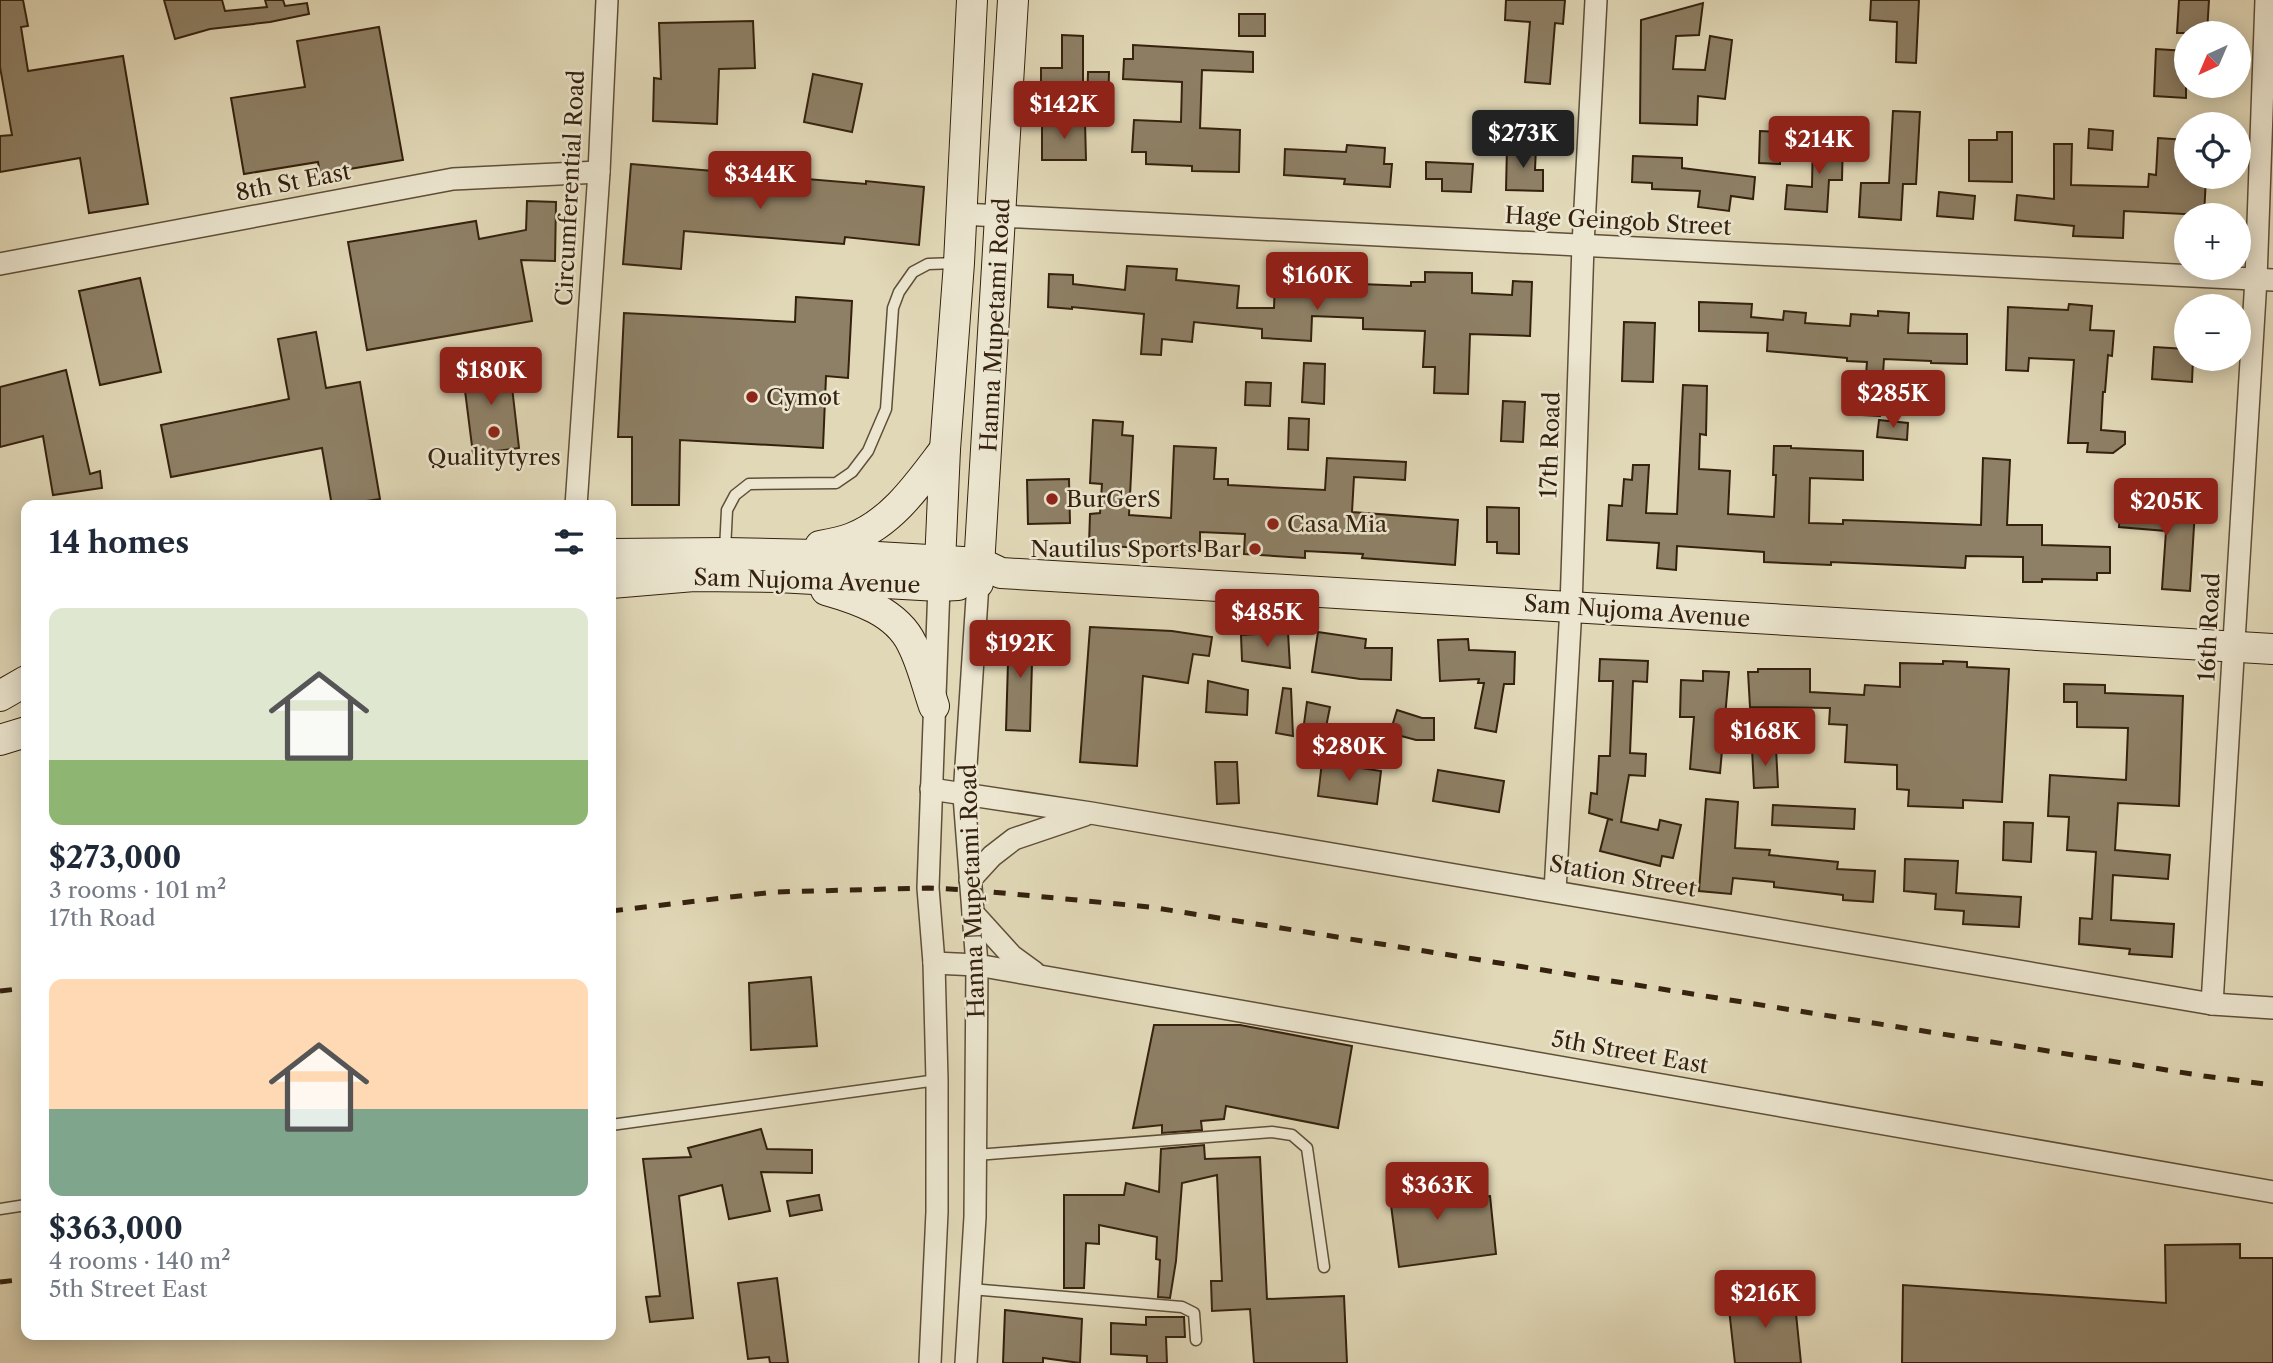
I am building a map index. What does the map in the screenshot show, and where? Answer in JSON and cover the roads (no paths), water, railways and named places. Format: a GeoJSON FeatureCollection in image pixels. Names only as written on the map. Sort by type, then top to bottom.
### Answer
{"type":"FeatureCollection","features":[{"type":"Feature","properties":{"kind":"main road","name":"Hanna Mupetami Road"},"geometry":{"type":"LineString","coordinates":[[939,573],[972,0]]}},
{"type":"Feature","properties":{"kind":"main road","name":"Hanna Mupetami Road"},"geometry":{"type":"LineString","coordinates":[[987,573],[1001,217],[1013,0]]}},
{"type":"Feature","properties":{"kind":"main road"},"geometry":{"type":"LineString","coordinates":[[784,566],[874,527],[893,512],[916,487],[945,449]]}},
{"type":"Feature","properties":{"kind":"main road","name":"Sam Nujoma Avenue"},"geometry":{"type":"LineString","coordinates":[[616,554],[725,553],[784,566]]}},
{"type":"Feature","properties":{"kind":"main road","name":"Sam Nujoma Avenue"},"geometry":{"type":"LineString","coordinates":[[616,583],[784,566],[987,573],[2273,649]]}},
{"type":"Feature","properties":{"kind":"main road"},"geometry":{"type":"LineString","coordinates":[[784,566],[886,614],[912,642],[934,706]]}},
{"type":"Feature","properties":{"kind":"main road"},"geometry":{"type":"LineString","coordinates":[[0,696],[21,684]]}},
{"type":"Feature","properties":{"kind":"main road"},"geometry":{"type":"LineString","coordinates":[[0,740],[21,734]]}},
{"type":"Feature","properties":{"kind":"street","name":"Circumferential Road"},"geometry":{"type":"LineString","coordinates":[[576,500],[607,0]]}},
{"type":"Feature","properties":{"kind":"street","name":"17th Road"},"geometry":{"type":"LineString","coordinates":[[1555,891],[1571,607],[1583,245],[1596,0]]}},
{"type":"Feature","properties":{"kind":"street","name":"16th Road"},"geometry":{"type":"LineString","coordinates":[[2212,1004],[2234,647],[2264,280],[2266,0]]}},
{"type":"Feature","properties":{"kind":"street","name":"8th St East"},"geometry":{"type":"LineString","coordinates":[[0,264],[453,180],[598,172]]}},
{"type":"Feature","properties":{"kind":"street","name":"Hage Geingob Street"},"geometry":{"type":"LineString","coordinates":[[961,214],[2264,280]]}},
{"type":"Feature","properties":{"kind":"street","name":"Hanna Mupetami Road"},"geometry":{"type":"LineString","coordinates":[[930,1363],[937,1212],[937,1080],[934,963],[928,888],[939,573]]}},
{"type":"Feature","properties":{"kind":"street","name":"Hanna Mupetami Road"},"geometry":{"type":"LineString","coordinates":[[966,1363],[975,1217],[977,965],[964,796],[987,573]]}},
{"type":"Feature","properties":{"kind":"street"},"geometry":{"type":"LineString","coordinates":[[0,678],[21,674]]}},
{"type":"Feature","properties":{"kind":"street","name":"Station Street"},"geometry":{"type":"LineString","coordinates":[[931,789],[1091,813],[2212,1004],[2273,1008]]}},
{"type":"Feature","properties":{"kind":"street"},"geometry":{"type":"LineString","coordinates":[[970,880],[992,856],[1014,839],[1091,813]]}},
{"type":"Feature","properties":{"kind":"street"},"geometry":{"type":"LineString","coordinates":[[973,913],[1012,956],[1040,976]]}},
{"type":"Feature","properties":{"kind":"street","name":"5th Street East"},"geometry":{"type":"LineString","coordinates":[[934,963],[977,965],[2273,1192]]}},
{"type":"Feature","properties":{"kind":"lane"},"geometry":{"type":"LineString","coordinates":[[725,553],[727,510],[735,495],[749,484],[835,483],[852,471],[869,451],[886,409],[893,308],[899,292],[913,272],[928,264],[958,263]]}},
{"type":"Feature","properties":{"kind":"lane"},"geometry":{"type":"LineString","coordinates":[[616,1124],[937,1080]]}},
{"type":"Feature","properties":{"kind":"lane"},"geometry":{"type":"LineString","coordinates":[[976,1155],[1272,1132],[1292,1135],[1307,1148],[1324,1267]]}},
{"type":"Feature","properties":{"kind":"lane"},"geometry":{"type":"LineString","coordinates":[[0,1209],[21,1206]]}},
{"type":"Feature","properties":{"kind":"lane"},"geometry":{"type":"LineString","coordinates":[[971,1289],[1182,1307],[1194,1313],[1196,1340]]}},
{"type":"Feature","properties":{"kind":"railway"},"geometry":{"type":"LineString","coordinates":[[616,910],[774,892],[928,888],[1150,907],[2273,1085]]}},
{"type":"Feature","properties":{"kind":"railway"},"geometry":{"type":"LineString","coordinates":[[0,991],[21,989]]}},
{"type":"Feature","properties":{"kind":"railway"},"geometry":{"type":"LineString","coordinates":[[0,1282],[21,1280]]}},
{"type":"Feature","properties":{"kind":"place","name":"Cymot"},"geometry":{"type":"Point","coordinates":[752,397]}},
{"type":"Feature","properties":{"kind":"place","name":"Qualitytyres"},"geometry":{"type":"Point","coordinates":[494,432]}},
{"type":"Feature","properties":{"kind":"place","name":"BurGerS"},"geometry":{"type":"Point","coordinates":[1052,499]}},
{"type":"Feature","properties":{"kind":"place","name":"Casa Mia"},"geometry":{"type":"Point","coordinates":[1273,524]}},
{"type":"Feature","properties":{"kind":"place","name":"Nautilus Sports Bar"},"geometry":{"type":"Point","coordinates":[1255,549]}}]}
